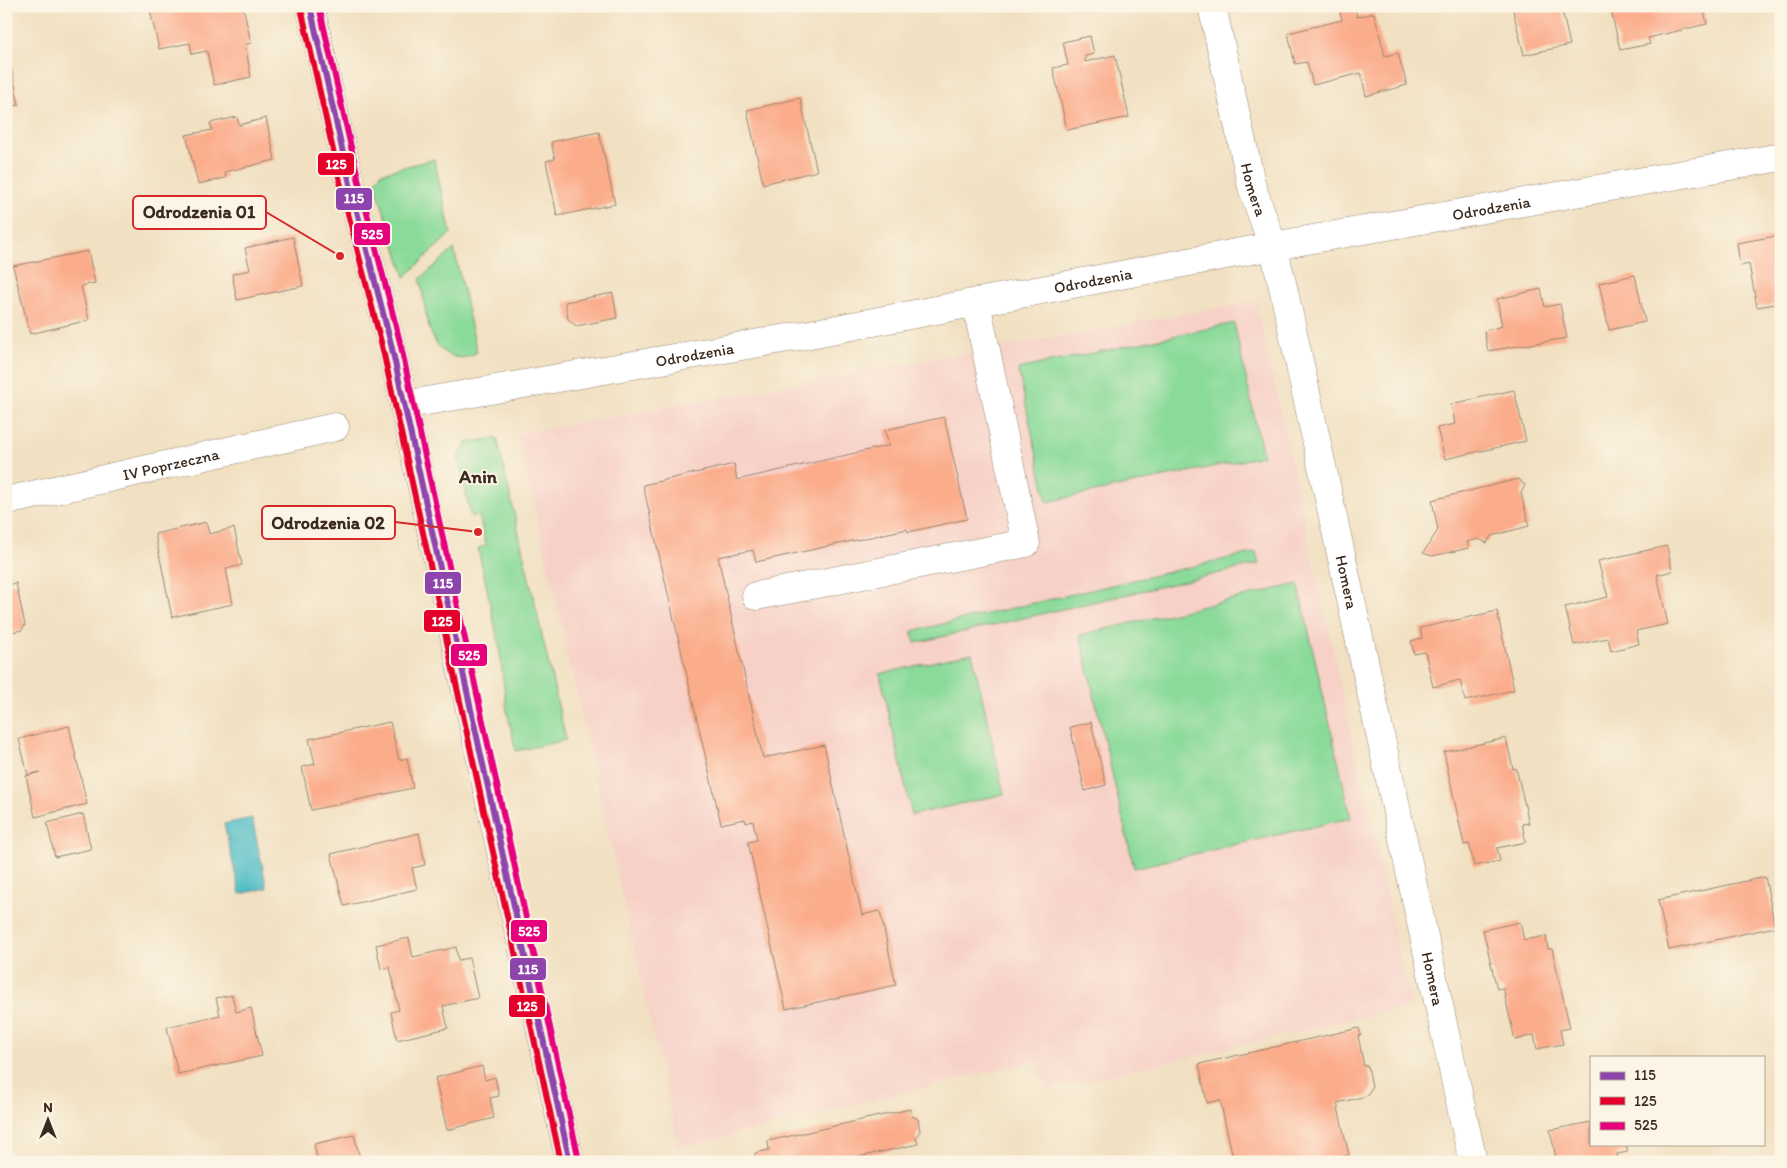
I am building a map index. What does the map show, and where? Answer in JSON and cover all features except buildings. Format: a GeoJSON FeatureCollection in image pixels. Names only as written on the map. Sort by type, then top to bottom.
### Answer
{"type":"FeatureCollection","features":[{"type":"Feature","properties":{"kind":"street"},"geometry":{"type":"LineString","coordinates":[[310,6],[350,184],[372,265],[404,405],[570,1162]]}},
{"type":"Feature","properties":{"kind":"street","name":"Homera"},"geometry":{"type":"LineString","coordinates":[[1212,6],[1252,187],[1272,246],[1473,1162]]}},
{"type":"Feature","properties":{"kind":"street","name":"Odrodzenia"},"geometry":{"type":"LineString","coordinates":[[404,405],[494,387],[805,335],[1272,246],[1781,157]]}},
{"type":"Feature","properties":{"kind":"street"},"geometry":{"type":"LineString","coordinates":[[756,596],[1026,543],[976,302]]}},
{"type":"Feature","properties":{"kind":"street","name":"IV Poprzeczna"},"geometry":{"type":"LineString","coordinates":[[6,501],[335,427]]}},
{"type":"Feature","properties":{"kind":"shaded area"},"geometry":{"type":"Polygon","coordinates":[[[1256,301],[1411,1006],[1046,1090],[1038,1060],[679,1148],[518,434],[1256,301]]]}},
{"type":"Feature","properties":{"kind":"green space"},"geometry":{"type":"Polygon","coordinates":[[[434,159],[451,233],[405,277],[375,183],[381,173],[434,159]]]}},
{"type":"Feature","properties":{"kind":"green space"},"geometry":{"type":"Polygon","coordinates":[[[454,249],[477,352],[464,358],[445,353],[432,336],[428,325],[420,279],[454,249]]]}},
{"type":"Feature","properties":{"kind":"green space"},"geometry":{"type":"Polygon","coordinates":[[[1234,323],[1263,456],[1047,502],[1018,369],[1234,323]]]}},
{"type":"Feature","properties":{"kind":"green space"},"geometry":{"type":"Polygon","coordinates":[[[497,438],[566,740],[516,751],[507,711],[499,645],[478,548],[486,546],[479,515],[471,517],[458,457],[467,443],[497,438]]]}},
{"type":"Feature","properties":{"kind":"green space"},"geometry":{"type":"Polygon","coordinates":[[[1256,552],[1259,564],[915,643],[912,631],[1256,552]]]}},
{"type":"Feature","properties":{"kind":"green space"},"geometry":{"type":"Polygon","coordinates":[[[1298,584],[1351,818],[1134,868],[1080,635],[1298,584]]]}},
{"type":"Feature","properties":{"kind":"green space"},"geometry":{"type":"Polygon","coordinates":[[[972,653],[1004,794],[912,815],[880,674],[972,653]]]}},
{"type":"Feature","properties":{"kind":"water"},"geometry":{"type":"Polygon","coordinates":[[[252,818],[267,888],[240,894],[224,824],[252,818]]]}},
{"type":"Feature","properties":{"kind":"transit line","name":"115"},"geometry":{"type":"LineString","coordinates":[[310,6],[350,184],[391,344],[570,1162]]}},
{"type":"Feature","properties":{"kind":"transit line","name":"525"},"geometry":{"type":"LineString","coordinates":[[319,6],[359,182],[400,342],[579,1160]]}},
{"type":"Feature","properties":{"kind":"transit line","name":"125"},"geometry":{"type":"LineString","coordinates":[[301,8],[341,186],[382,346],[561,1162]]}},
{"type":"Feature","properties":{"kind":"place","name":"Odrodzenia 01"},"geometry":{"type":"Point","coordinates":[340,256]}},
{"type":"Feature","properties":{"kind":"place","name":"Odrodzenia 02"},"geometry":{"type":"Point","coordinates":[478,532]}},
{"type":"Feature","properties":{"kind":"district","name":"Anin"},"geometry":{"type":"Point","coordinates":[478,476]}}]}
